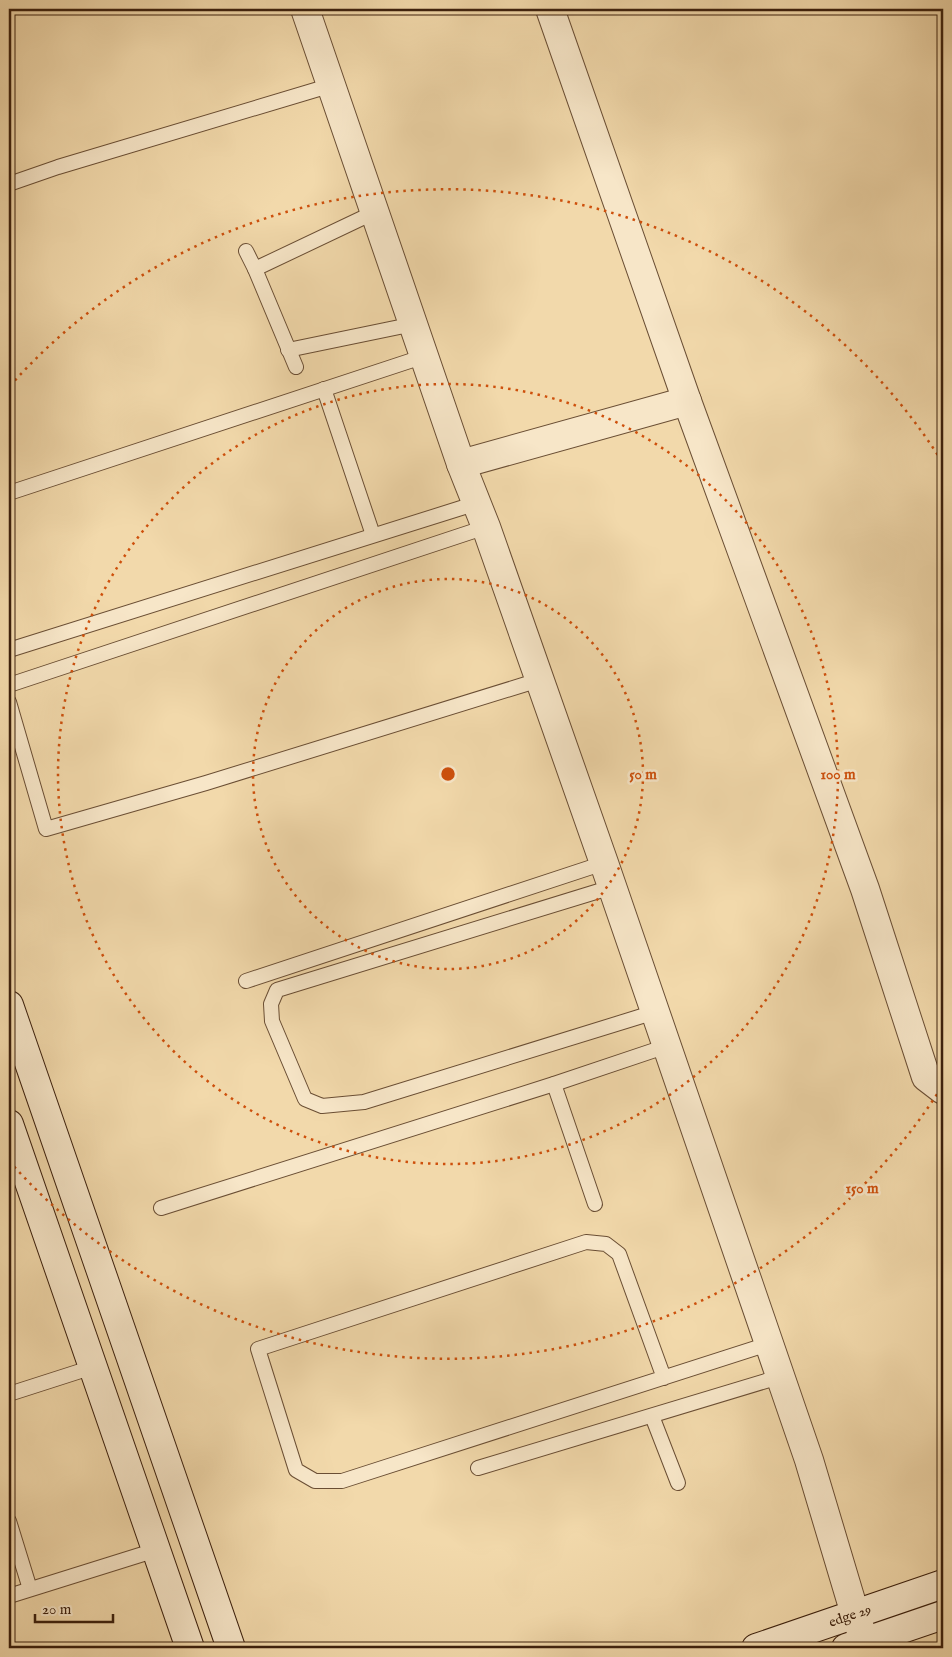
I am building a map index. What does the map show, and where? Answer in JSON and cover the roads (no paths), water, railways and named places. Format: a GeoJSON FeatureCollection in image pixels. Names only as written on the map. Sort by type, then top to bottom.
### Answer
{"type":"FeatureCollection","features":[{"type":"Feature","properties":{"kind":"street"},"geometry":{"type":"LineString","coordinates":[[305,9],[461,464],[482,515],[608,875],[809,1460],[855,1614],[860,1646],[943,1615]]}},
{"type":"Feature","properties":{"kind":"street"},"geometry":{"type":"LineString","coordinates":[[550,9],[687,400],[865,889],[926,1077],[943,1090]]}},
{"type":"Feature","properties":{"kind":"street"},"geometry":{"type":"LineString","coordinates":[[461,464],[687,400]]}},
{"type":"Feature","properties":{"kind":"street"},"geometry":{"type":"LineString","coordinates":[[9,1004],[231,1648]]}},
{"type":"Feature","properties":{"kind":"street"},"geometry":{"type":"LineString","coordinates":[[9,1124],[190,1648]]}},
{"type":"Feature","properties":{"kind":"street","name":"edge 29"},"geometry":{"type":"LineString","coordinates":[[756,1648],[943,1584]]}},
{"type":"Feature","properties":{"kind":"lane"},"geometry":{"type":"LineString","coordinates":[[9,184],[67,164],[332,85]]}},
{"type":"Feature","properties":{"kind":"lane"},"geometry":{"type":"LineString","coordinates":[[255,269],[375,212]]}},
{"type":"Feature","properties":{"kind":"lane"},"geometry":{"type":"LineString","coordinates":[[246,251],[296,367]]}},
{"type":"Feature","properties":{"kind":"lane"},"geometry":{"type":"LineString","coordinates":[[288,350],[414,324]]}},
{"type":"Feature","properties":{"kind":"lane"},"geometry":{"type":"LineString","coordinates":[[9,493],[425,356]]}},
{"type":"Feature","properties":{"kind":"lane"},"geometry":{"type":"LineString","coordinates":[[324,389],[373,536]]}},
{"type":"Feature","properties":{"kind":"lane"},"geometry":{"type":"LineString","coordinates":[[9,650],[373,536],[482,515]]}},
{"type":"Feature","properties":{"kind":"lane"},"geometry":{"type":"LineString","coordinates":[[9,685],[482,515]]}},
{"type":"Feature","properties":{"kind":"lane"},"geometry":{"type":"LineString","coordinates":[[9,702],[46,829],[206,783],[539,680]]}},
{"type":"Feature","properties":{"kind":"lane"},"geometry":{"type":"LineString","coordinates":[[246,981],[608,875]]}},
{"type":"Feature","properties":{"kind":"lane"},"geometry":{"type":"LineString","coordinates":[[608,875],[277,990],[271,1004],[272,1021],[305,1099],[322,1106],[364,1102],[655,1012]]}},
{"type":"Feature","properties":{"kind":"lane"},"geometry":{"type":"LineString","coordinates":[[161,1208],[554,1084],[667,1046]]}},
{"type":"Feature","properties":{"kind":"lane"},"geometry":{"type":"LineString","coordinates":[[554,1084],[595,1204]]}},
{"type":"Feature","properties":{"kind":"lane"},"geometry":{"type":"LineString","coordinates":[[664,1378],[619,1254],[606,1244],[586,1242],[258,1349],[296,1470],[315,1481],[342,1482],[664,1378],[768,1344]]}},
{"type":"Feature","properties":{"kind":"lane"},"geometry":{"type":"LineString","coordinates":[[9,1394],[93,1367]]}},
{"type":"Feature","properties":{"kind":"lane"},"geometry":{"type":"LineString","coordinates":[[478,1468],[779,1377]]}},
{"type":"Feature","properties":{"kind":"lane"},"geometry":{"type":"LineString","coordinates":[[652,1416],[678,1483]]}},
{"type":"Feature","properties":{"kind":"lane"},"geometry":{"type":"LineString","coordinates":[[9,1521],[30,1590]]}},
{"type":"Feature","properties":{"kind":"lane"},"geometry":{"type":"LineString","coordinates":[[9,1596],[156,1550]]}}]}
